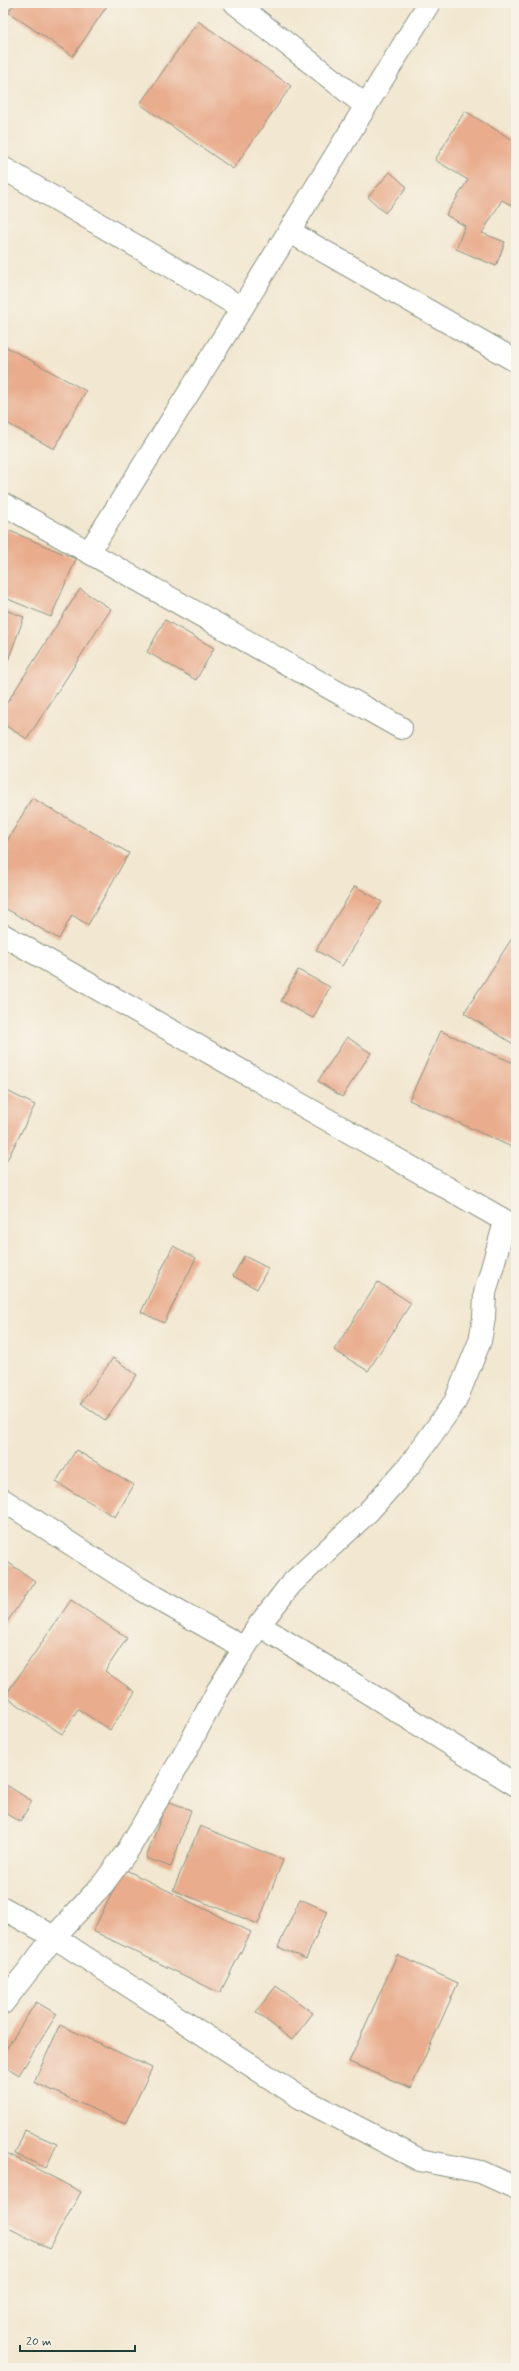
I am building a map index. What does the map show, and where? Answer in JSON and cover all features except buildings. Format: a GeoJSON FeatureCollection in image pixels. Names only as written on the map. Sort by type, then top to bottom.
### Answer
{"type":"FeatureCollection","features":[{"type":"Feature","properties":{"kind":"main road"},"geometry":{"type":"LineString","coordinates":[[235,3],[366,106]]}},
{"type":"Feature","properties":{"kind":"main road"},"geometry":{"type":"LineString","coordinates":[[89,552],[290,232],[429,3]]}},
{"type":"Feature","properties":{"kind":"main road"},"geometry":{"type":"LineString","coordinates":[[3,168],[242,308]]}},
{"type":"Feature","properties":{"kind":"main road"},"geometry":{"type":"LineString","coordinates":[[290,232],[516,361]]}},
{"type":"Feature","properties":{"kind":"main road"},"geometry":{"type":"LineString","coordinates":[[3,504],[401,728]]}},
{"type":"Feature","properties":{"kind":"main road"},"geometry":{"type":"LineString","coordinates":[[3,935],[511,1224],[485,1292],[484,1318],[480,1341],[455,1402],[408,1466],[368,1512],[291,1584],[259,1625],[244,1648],[128,1850],[103,1884],[54,1937],[3,2003]]}},
{"type":"Feature","properties":{"kind":"main road"},"geometry":{"type":"LineString","coordinates":[[3,1500],[139,1588],[244,1648]]}},
{"type":"Feature","properties":{"kind":"main road"},"geometry":{"type":"LineString","coordinates":[[259,1625],[516,1785]]}},
{"type":"Feature","properties":{"kind":"main road"},"geometry":{"type":"LineString","coordinates":[[3,1908],[54,1937],[301,2098],[420,2160],[481,2172],[516,2188]]}}]}
